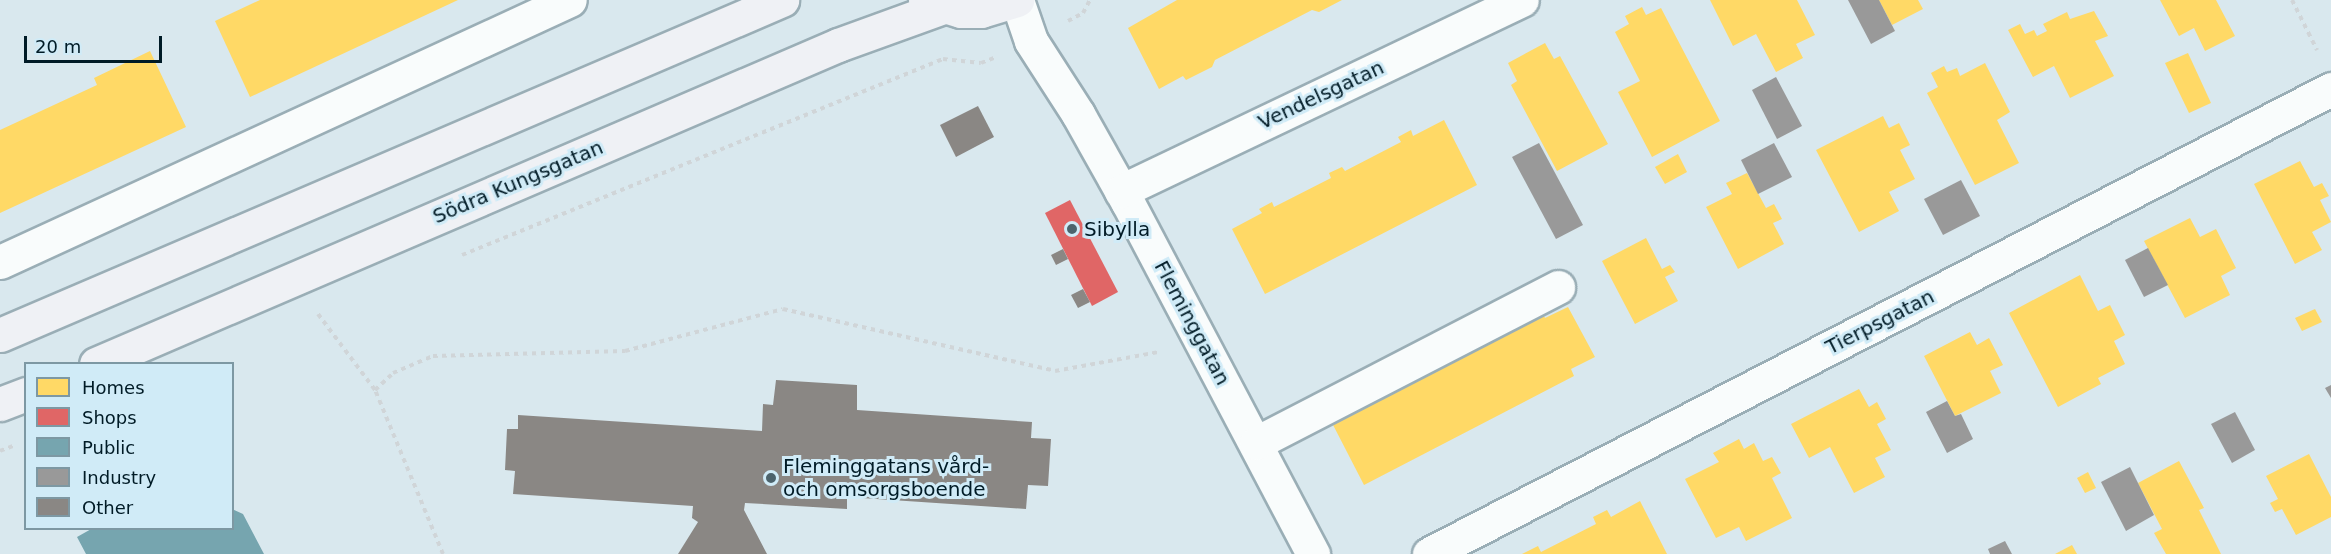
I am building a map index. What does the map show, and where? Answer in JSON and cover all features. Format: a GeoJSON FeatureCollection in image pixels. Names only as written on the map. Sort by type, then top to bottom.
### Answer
{"type":"FeatureCollection","features":[{"type":"Feature","properties":{"kind":"main road"},"geometry":{"type":"LineString","coordinates":[[0,335],[782,0]]}},
{"type":"Feature","properties":{"kind":"main road","name":"Södra Kungsgatan"},"geometry":{"type":"LineString","coordinates":[[98,362],[934,4],[981,11],[1017,0]]}},
{"type":"Feature","properties":{"kind":"main road"},"geometry":{"type":"LineString","coordinates":[[0,404],[24,395]]}},
{"type":"Feature","properties":{"kind":"street"},"geometry":{"type":"LineString","coordinates":[[0,262],[570,0]]}},
{"type":"Feature","properties":{"kind":"street","name":"Fleminggatan"},"geometry":{"type":"LineString","coordinates":[[1017,0],[1031,41],[1078,114],[1121,191],[1202,340],[1313,554]]}},
{"type":"Feature","properties":{"kind":"street","name":"Vendelsgatan"},"geometry":{"type":"LineString","coordinates":[[1121,191],[1521,0]]}},
{"type":"Feature","properties":{"kind":"street","name":"Tierpsgatan"},"geometry":{"type":"LineString","coordinates":[[1429,554],[2331,90]]}},
{"type":"Feature","properties":{"kind":"street"},"geometry":{"type":"LineString","coordinates":[[1256,443],[1558,287]]}},
{"type":"Feature","properties":{"kind":"path"},"geometry":{"type":"LineString","coordinates":[[454,258],[932,63],[943,59],[981,63],[1031,41],[1083,14],[1090,0]]}},
{"type":"Feature","properties":{"kind":"path"},"geometry":{"type":"LineString","coordinates":[[2292,0],[2321,59]]}},
{"type":"Feature","properties":{"kind":"path"},"geometry":{"type":"LineString","coordinates":[[308,318],[328,309]]}},
{"type":"Feature","properties":{"kind":"path"},"geometry":{"type":"LineString","coordinates":[[375,390],[393,373],[433,356],[626,351],[783,309],[1055,371],[1154,354],[1202,340]]}},
{"type":"Feature","properties":{"kind":"path"},"geometry":{"type":"LineString","coordinates":[[318,314],[375,390],[443,554]]}},
{"type":"Feature","properties":{"kind":"building: Homes"},"geometry":{"type":"Polygon","coordinates":[[[260,0],[458,0],[250,97],[215,21],[260,0]]]}},
{"type":"Feature","properties":{"kind":"building: Homes"},"geometry":{"type":"Polygon","coordinates":[[[1177,0],[1342,0],[1319,12],[1312,10],[1215,60],[1212,67],[1186,80],[1183,76],[1159,89],[1128,28],[1177,0]]]}},
{"type":"Feature","properties":{"kind":"building: Homes"},"geometry":{"type":"Polygon","coordinates":[[[1710,0],[1797,0],[1815,35],[1796,44],[1803,58],[1776,72],[1756,34],[1733,46],[1710,0]]]}},
{"type":"Feature","properties":{"kind":"building: Homes"},"geometry":{"type":"Polygon","coordinates":[[[1879,0],[1918,0],[1923,9],[1892,25],[1879,0]]]}},
{"type":"Feature","properties":{"kind":"building: Homes"},"geometry":{"type":"Polygon","coordinates":[[[2160,0],[2216,0],[2235,36],[2205,51],[2194,28],[2179,36],[2160,0]]]}},
{"type":"Feature","properties":{"kind":"building: Homes"},"geometry":{"type":"Polygon","coordinates":[[[1642,7],[1646,15],[1661,8],[1720,121],[1652,157],[1618,92],[1640,81],[1615,32],[1629,24],[1625,16],[1642,7]]]}},
{"type":"Feature","properties":{"kind":"building: Homes"},"geometry":{"type":"Polygon","coordinates":[[[2094,11],[2108,36],[2095,41],[2114,76],[2070,98],[2054,66],[2033,77],[2008,30],[2020,24],[2025,34],[2034,30],[2037,36],[2047,31],[2043,24],[2067,12],[2070,19],[2094,11]]]}},
{"type":"Feature","properties":{"kind":"building: Homes"},"geometry":{"type":"Polygon","coordinates":[[[1545,43],[1554,59],[1560,56],[1608,144],[1557,171],[1511,85],[1517,81],[1508,63],[1545,43]]]}},
{"type":"Feature","properties":{"kind":"building: Homes"},"geometry":{"type":"Polygon","coordinates":[[[150,51],[186,127],[0,213],[0,130],[97,85],[94,78],[150,51]]]}},
{"type":"Feature","properties":{"kind":"building: Homes"},"geometry":{"type":"Polygon","coordinates":[[[2188,53],[2211,103],[2189,113],[2165,63],[2188,53]]]}},
{"type":"Feature","properties":{"kind":"building: Homes"},"geometry":{"type":"Polygon","coordinates":[[[1985,63],[2010,112],[1997,120],[2019,163],[1975,185],[1927,93],[1938,87],[1931,73],[1944,66],[1947,72],[1957,68],[1960,76],[1985,63]]]}},
{"type":"Feature","properties":{"kind":"building: Homes"},"geometry":{"type":"Polygon","coordinates":[[[1883,116],[1889,128],[1899,123],[1910,145],[1900,150],[1915,179],[1889,192],[1899,211],[1859,232],[1816,150],[1883,116]]]}},
{"type":"Feature","properties":{"kind":"building: Homes"},"geometry":{"type":"Polygon","coordinates":[[[1444,120],[1477,185],[1265,294],[1232,229],[1262,213],[1259,209],[1272,202],[1274,207],[1331,178],[1329,173],[1342,167],[1345,171],[1401,142],[1398,137],[1411,130],[1413,136],[1444,120]]]}},
{"type":"Feature","properties":{"kind":"building: Homes"},"geometry":{"type":"Polygon","coordinates":[[[1678,154],[1687,172],[1665,184],[1655,167],[1678,154]]]}},
{"type":"Feature","properties":{"kind":"building: Homes"},"geometry":{"type":"Polygon","coordinates":[[[2300,161],[2314,187],[2322,183],[2329,196],[2320,200],[2331,222],[2312,232],[2322,250],[2295,264],[2254,184],[2300,161]]]}},
{"type":"Feature","properties":{"kind":"building: Homes"},"geometry":{"type":"Polygon","coordinates":[[[1747,173],[1766,208],[1774,204],[1782,219],[1773,223],[1784,244],[1738,269],[1706,207],[1732,194],[1726,183],[1747,173]]]}},
{"type":"Feature","properties":{"kind":"building: Homes"},"geometry":{"type":"Polygon","coordinates":[[[2190,218],[2200,237],[2216,229],[2236,268],[2221,276],[2230,295],[2185,318],[2144,241],[2190,218]]]}},
{"type":"Feature","properties":{"kind":"building: Homes"},"geometry":{"type":"Polygon","coordinates":[[[1646,238],[1662,269],[1670,265],[1675,272],[1665,277],[1678,301],[1635,324],[1602,261],[1646,238]]]}},
{"type":"Feature","properties":{"kind":"building: Homes"},"geometry":{"type":"Polygon","coordinates":[[[2080,275],[2098,311],[2110,305],[2125,335],[2114,341],[2125,364],[2098,378],[2101,384],[2058,407],[2009,313],[2080,275]]]}},
{"type":"Feature","properties":{"kind":"building: Homes"},"geometry":{"type":"Polygon","coordinates":[[[1568,307],[1595,357],[1571,369],[1574,376],[1364,485],[1331,421],[1542,312],[1545,318],[1568,307]]]}},
{"type":"Feature","properties":{"kind":"building: Homes"},"geometry":{"type":"Polygon","coordinates":[[[2315,309],[2322,322],[2302,331],[2295,318],[2315,309]]]}},
{"type":"Feature","properties":{"kind":"building: Homes"},"geometry":{"type":"Polygon","coordinates":[[[1970,332],[1977,345],[1989,338],[2003,365],[1990,371],[2001,393],[1955,416],[1924,356],[1970,332]]]}},
{"type":"Feature","properties":{"kind":"building: Homes"},"geometry":{"type":"Polygon","coordinates":[[[1859,389],[1869,407],[1877,402],[1886,419],[1877,424],[1891,450],[1875,458],[1885,477],[1854,493],[1830,447],[1809,458],[1791,424],[1859,389]]]}},
{"type":"Feature","properties":{"kind":"building: Homes"},"geometry":{"type":"Polygon","coordinates":[[[1739,439],[1744,449],[1754,443],[1763,461],[1772,457],[1781,473],[1772,478],[1792,518],[1746,541],[1739,527],[1716,538],[1685,479],[1719,462],[1713,453],[1739,439]]]}},
{"type":"Feature","properties":{"kind":"building: Homes"},"geometry":{"type":"Polygon","coordinates":[[[2309,454],[2331,497],[2331,517],[2296,535],[2282,509],[2275,512],[2270,503],[2278,499],[2266,476],[2309,454]]]}},
{"type":"Feature","properties":{"kind":"building: Homes"},"geometry":{"type":"Polygon","coordinates":[[[2179,461],[2204,508],[2199,510],[2221,554],[2166,554],[2154,533],[2162,529],[2138,483],[2179,461]]]}},
{"type":"Feature","properties":{"kind":"building: Homes"},"geometry":{"type":"Polygon","coordinates":[[[2088,472],[2096,488],[2085,493],[2077,478],[2088,472]]]}},
{"type":"Feature","properties":{"kind":"building: Homes"},"geometry":{"type":"Polygon","coordinates":[[[1640,501],[1667,554],[1522,554],[1538,546],[1541,552],[1596,524],[1593,517],[1607,510],[1611,517],[1640,501]]]}},
{"type":"Feature","properties":{"kind":"building: Homes"},"geometry":{"type":"Polygon","coordinates":[[[2072,545],[2077,554],[2055,554],[2072,545]]]}},
{"type":"Feature","properties":{"kind":"building: Shops"},"geometry":{"type":"Polygon","coordinates":[[[1070,200],[1118,292],[1092,306],[1045,213],[1070,200]]]}},
{"type":"Feature","properties":{"kind":"building: Public"},"geometry":{"type":"Polygon","coordinates":[[[234,510],[243,514],[264,554],[86,554],[77,537],[89,530],[234,530],[234,510]]]}},
{"type":"Feature","properties":{"kind":"building: Industry"},"geometry":{"type":"Polygon","coordinates":[[[1848,0],[1879,0],[1895,31],[1871,44],[1848,0]]]}},
{"type":"Feature","properties":{"kind":"building: Industry"},"geometry":{"type":"Polygon","coordinates":[[[1776,77],[1802,126],[1777,139],[1752,90],[1776,77]]]}},
{"type":"Feature","properties":{"kind":"building: Industry"},"geometry":{"type":"Polygon","coordinates":[[[1539,143],[1583,225],[1556,239],[1512,157],[1539,143]]]}},
{"type":"Feature","properties":{"kind":"building: Industry"},"geometry":{"type":"Polygon","coordinates":[[[1774,143],[1792,177],[1758,194],[1741,160],[1774,143]]]}},
{"type":"Feature","properties":{"kind":"building: Industry"},"geometry":{"type":"Polygon","coordinates":[[[1961,180],[1980,216],[1943,235],[1924,199],[1961,180]]]}},
{"type":"Feature","properties":{"kind":"building: Industry"},"geometry":{"type":"Polygon","coordinates":[[[2148,248],[2168,285],[2144,297],[2125,260],[2148,248]]]}},
{"type":"Feature","properties":{"kind":"building: Industry"},"geometry":{"type":"Polygon","coordinates":[[[2331,385],[2331,398],[2325,388],[2331,385]]]}},
{"type":"Feature","properties":{"kind":"building: Industry"},"geometry":{"type":"Polygon","coordinates":[[[1947,401],[1955,416],[1961,414],[1973,439],[1947,453],[1926,412],[1947,401]]]}},
{"type":"Feature","properties":{"kind":"building: Industry"},"geometry":{"type":"Polygon","coordinates":[[[2235,412],[2255,450],[2232,463],[2211,424],[2235,412]]]}},
{"type":"Feature","properties":{"kind":"building: Industry"},"geometry":{"type":"Polygon","coordinates":[[[2130,467],[2154,515],[2126,531],[2101,482],[2130,467]]]}},
{"type":"Feature","properties":{"kind":"building: Industry"},"geometry":{"type":"Polygon","coordinates":[[[2005,541],[2012,554],[1990,554],[1988,549],[2005,541]]]}},
{"type":"Feature","properties":{"kind":"building: Other"},"geometry":{"type":"Polygon","coordinates":[[[978,106],[994,137],[956,157],[940,125],[978,106]]]}},
{"type":"Feature","properties":{"kind":"building: Other"},"geometry":{"type":"Polygon","coordinates":[[[1063,249],[1068,259],[1056,265],[1051,255],[1063,249]]]}},
{"type":"Feature","properties":{"kind":"building: Other"},"geometry":{"type":"Polygon","coordinates":[[[1083,289],[1090,302],[1078,308],[1071,295],[1083,289]]]}},
{"type":"Feature","properties":{"kind":"building: Other","name":"Fleminggatans vård- och omsorgsboende"},"geometry":{"type":"Polygon","coordinates":[[[776,380],[857,385],[857,410],[1032,422],[1031,438],[1051,439],[1048,486],[1028,485],[1026,509],[847,497],[847,509],[745,503],[744,510],[767,554],[678,554],[698,522],[692,518],[693,506],[513,494],[515,471],[505,470],[507,429],[518,429],[518,415],[762,431],[763,404],[773,405],[776,380]]]}},
{"type":"Feature","properties":{"kind":"place","name":"Sibylla"},"geometry":{"type":"Point","coordinates":[1072,229]}},
{"type":"Feature","properties":{"kind":"place","name":"Fleminggatans vård- och omsorgsboende"},"geometry":{"type":"Point","coordinates":[771,478]}}]}
